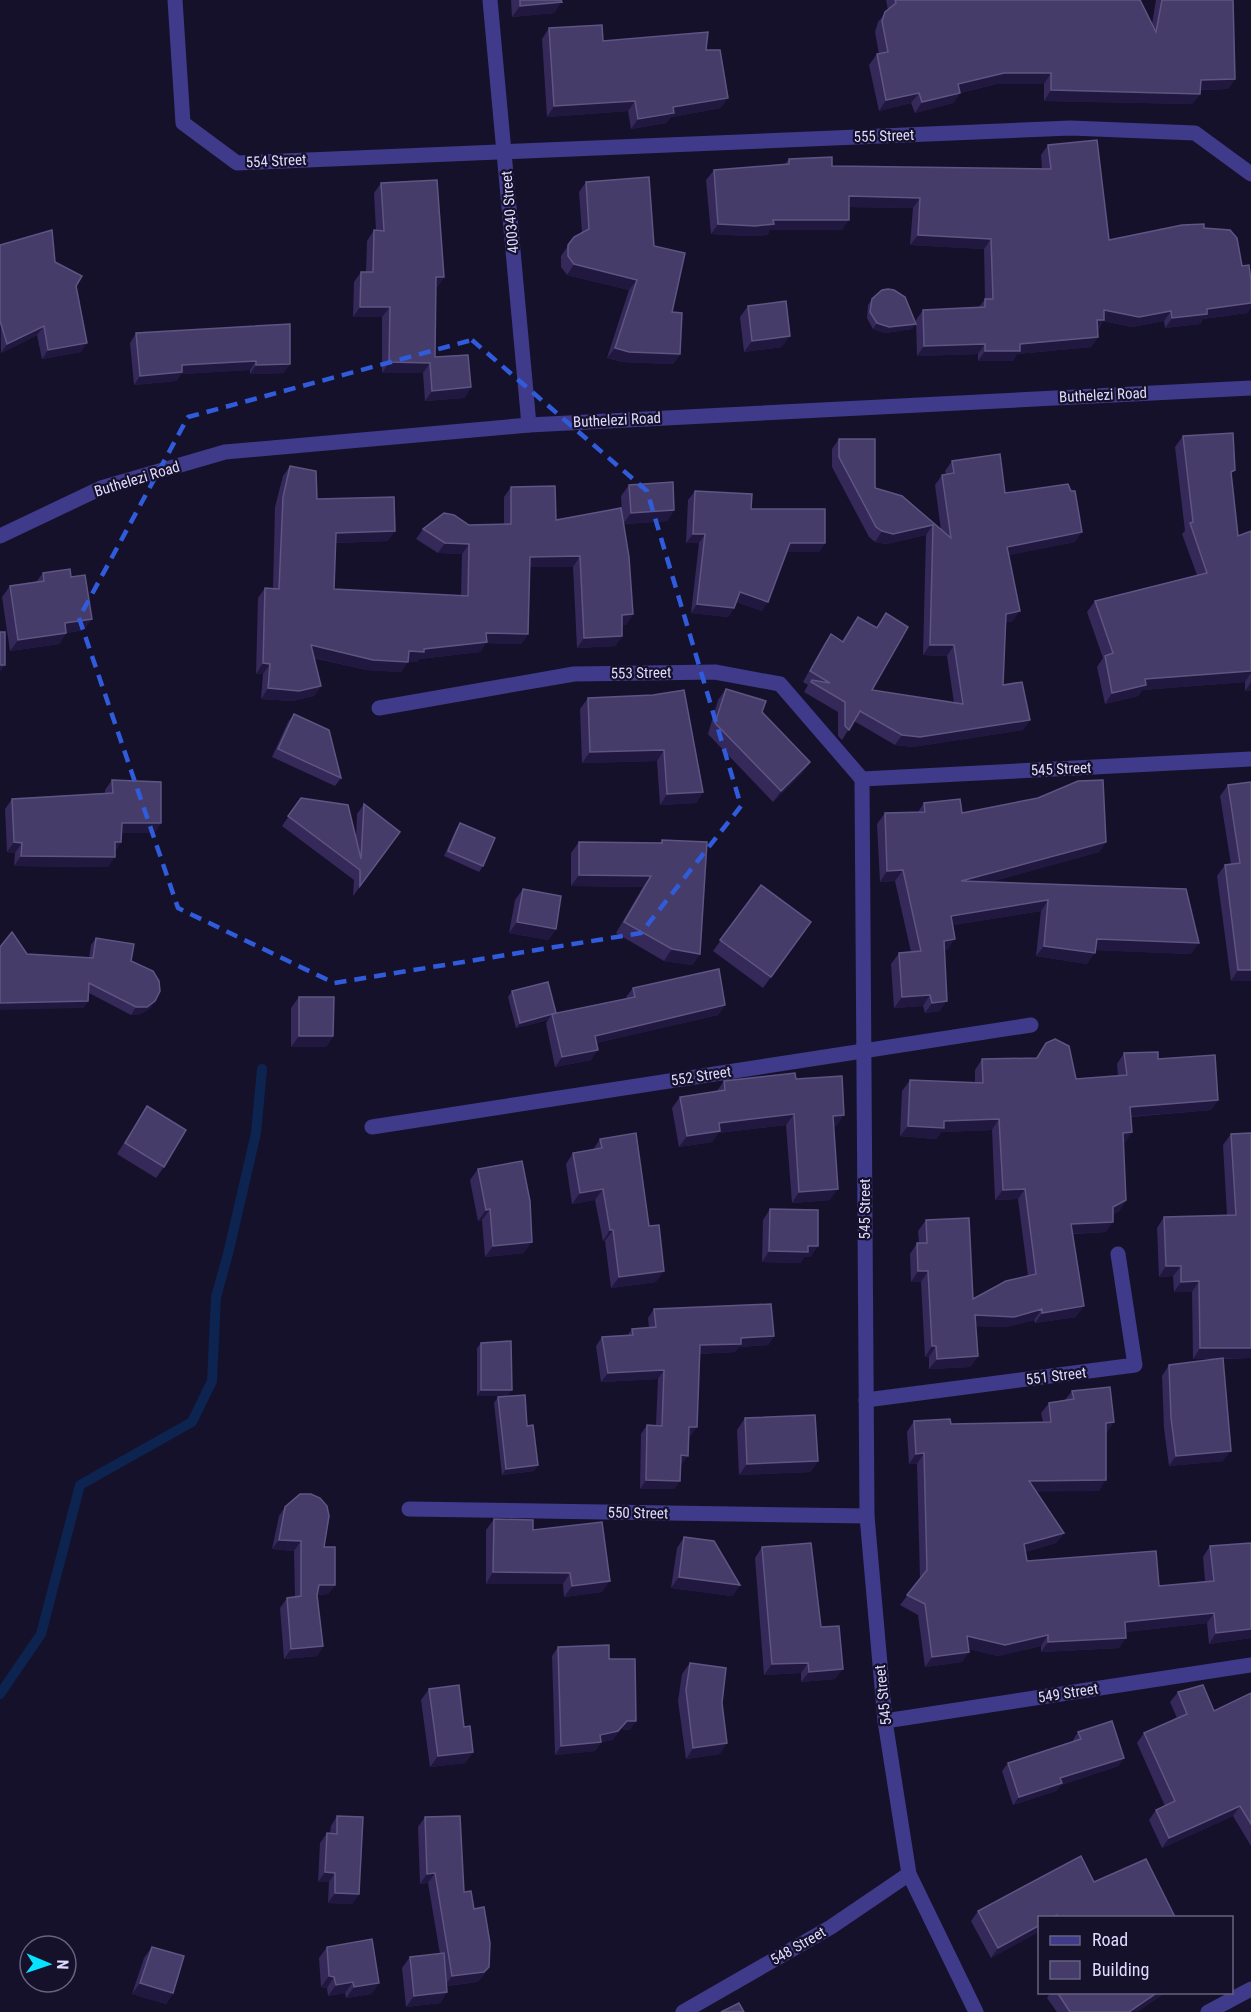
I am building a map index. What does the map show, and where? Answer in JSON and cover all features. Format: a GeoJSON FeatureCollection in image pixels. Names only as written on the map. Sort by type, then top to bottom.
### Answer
{"type":"FeatureCollection","features":[{"type":"Feature","properties":{"kind":"street","name":"554 Street"},"geometry":{"type":"LineString","coordinates":[[175,0],[183,123],[237,163],[504,151]]}},
{"type":"Feature","properties":{"kind":"street","name":"400340 Street"},"geometry":{"type":"LineString","coordinates":[[490,0],[529,425]]}},
{"type":"Feature","properties":{"kind":"street","name":"555 Street"},"geometry":{"type":"LineString","coordinates":[[504,151],[1071,128],[1195,133],[1251,174]]}},
{"type":"Feature","properties":{"kind":"street","name":"Buthelezi Road"},"geometry":{"type":"LineString","coordinates":[[0,536],[102,488],[225,452],[529,425],[1251,388]]}},
{"type":"Feature","properties":{"kind":"street","name":"553 Street"},"geometry":{"type":"LineString","coordinates":[[379,708],[574,674],[715,672],[780,684],[862,779]]}},
{"type":"Feature","properties":{"kind":"street","name":"545 Street"},"geometry":{"type":"LineString","coordinates":[[976,2012],[909,1874],[885,1721],[867,1516],[862,779],[1251,759]]}},
{"type":"Feature","properties":{"kind":"street","name":"552 Street"},"geometry":{"type":"LineString","coordinates":[[372,1127],[1031,1025]]}},
{"type":"Feature","properties":{"kind":"street","name":"551 Street"},"geometry":{"type":"LineString","coordinates":[[866,1400],[1135,1365],[1118,1254]]}},
{"type":"Feature","properties":{"kind":"street","name":"550 Street"},"geometry":{"type":"LineString","coordinates":[[409,1509],[867,1516]]}},
{"type":"Feature","properties":{"kind":"street","name":"549 Street"},"geometry":{"type":"LineString","coordinates":[[885,1721],[1251,1665]]}},
{"type":"Feature","properties":{"kind":"street","name":"548 Street"},"geometry":{"type":"LineString","coordinates":[[683,2012],[831,1927],[909,1874]]}},
{"type":"Feature","properties":{"kind":"street"},"geometry":{"type":"LineString","coordinates":[[1208,2012],[1251,1989]]}},
{"type":"Feature","properties":{"kind":"highlighted area"},"geometry":{"type":"Polygon","coordinates":[[[472,340],[647,491],[741,806],[641,933],[334,983],[178,908],[79,618],[188,417],[472,340]]]}},
{"type":"Feature","properties":{"kind":"building"},"geometry":{"type":"Polygon","coordinates":[[[520,0],[561,0],[562,2],[520,6],[520,0]]]}},
{"type":"Feature","properties":{"kind":"building"},"geometry":{"type":"Polygon","coordinates":[[[895,0],[1140,0],[1156,32],[1162,0],[1233,0],[1235,79],[1201,80],[1200,94],[1051,90],[1051,73],[1004,73],[958,84],[960,93],[922,102],[919,93],[886,100],[877,54],[888,52],[882,21],[885,12],[896,3],[895,0]]]}},
{"type":"Feature","properties":{"kind":"building"},"geometry":{"type":"Polygon","coordinates":[[[602,25],[603,41],[708,32],[706,50],[720,50],[728,98],[673,107],[674,113],[638,119],[635,101],[554,106],[549,28],[602,25]]]}},
{"type":"Feature","properties":{"kind":"building"},"geometry":{"type":"Polygon","coordinates":[[[1097,140],[1109,240],[1182,225],[1204,224],[1204,228],[1230,230],[1237,238],[1242,266],[1249,265],[1251,303],[1207,309],[1207,314],[1172,318],[1171,311],[1139,317],[1104,310],[1104,320],[1097,320],[1098,337],[1020,344],[1020,351],[985,351],[985,344],[924,346],[923,310],[985,307],[985,299],[993,299],[991,239],[918,235],[920,198],[849,196],[849,220],[773,220],[774,224],[755,226],[718,224],[714,170],[789,164],[789,159],[832,157],[832,166],[1051,169],[1048,145],[1097,140]]]}},
{"type":"Feature","properties":{"kind":"building"},"geometry":{"type":"Polygon","coordinates":[[[649,177],[654,246],[685,253],[672,312],[682,313],[680,354],[629,352],[615,348],[637,280],[574,264],[568,256],[568,245],[574,237],[589,229],[586,182],[649,177]]]}},
{"type":"Feature","properties":{"kind":"building"},"geometry":{"type":"Polygon","coordinates":[[[437,180],[444,277],[436,277],[435,357],[468,355],[471,387],[432,391],[430,363],[389,362],[390,307],[360,307],[361,272],[373,272],[374,230],[384,231],[381,183],[437,180]]]}},
{"type":"Feature","properties":{"kind":"building"},"geometry":{"type":"Polygon","coordinates":[[[52,230],[55,262],[82,276],[76,286],[87,343],[48,350],[44,326],[7,344],[0,321],[0,245],[52,230]]]}},
{"type":"Feature","properties":{"kind":"building"},"geometry":{"type":"Polygon","coordinates":[[[888,289],[905,297],[916,324],[889,327],[877,323],[870,312],[872,299],[882,290],[888,289]]]}},
{"type":"Feature","properties":{"kind":"building"},"geometry":{"type":"Polygon","coordinates":[[[786,301],[790,336],[752,341],[748,306],[786,301]]]}},
{"type":"Feature","properties":{"kind":"building"},"geometry":{"type":"Polygon","coordinates":[[[290,324],[290,364],[256,365],[256,361],[182,365],[182,372],[140,376],[136,333],[290,324]]]}},
{"type":"Feature","properties":{"kind":"building"},"geometry":{"type":"Polygon","coordinates":[[[1233,433],[1235,470],[1231,472],[1238,536],[1251,531],[1251,671],[1145,679],[1146,685],[1112,693],[1105,656],[1113,653],[1095,601],[1207,573],[1190,523],[1193,522],[1183,436],[1233,433]]]}},
{"type":"Feature","properties":{"kind":"building"},"geometry":{"type":"Polygon","coordinates":[[[839,439],[875,439],[875,488],[902,496],[951,538],[942,475],[954,473],[952,461],[1000,454],[1005,493],[1068,484],[1071,491],[1075,491],[1082,532],[1007,547],[1020,611],[1006,614],[1003,685],[1022,682],[1030,720],[920,737],[902,735],[860,711],[849,730],[845,726],[845,702],[811,682],[812,680],[830,683],[810,671],[831,634],[843,642],[858,617],[877,628],[886,613],[908,627],[872,690],[963,704],[954,645],[930,645],[933,525],[893,534],[876,527],[839,457],[839,439]]]}},
{"type":"Feature","properties":{"kind":"building"},"geometry":{"type":"Polygon","coordinates":[[[290,466],[316,471],[317,499],[394,497],[395,531],[336,533],[334,589],[468,596],[469,544],[445,543],[423,529],[444,513],[454,515],[469,525],[511,524],[511,487],[555,486],[556,520],[621,508],[629,557],[633,614],[622,615],[622,636],[584,638],[580,556],[530,557],[528,634],[486,633],[487,642],[424,649],[424,652],[409,651],[408,662],[373,660],[311,645],[321,686],[299,691],[268,688],[270,664],[263,663],[265,588],[279,589],[283,497],[290,466]]]}},
{"type":"Feature","properties":{"kind":"building"},"geometry":{"type":"Polygon","coordinates":[[[673,482],[674,510],[631,513],[629,485],[673,482]]]}},
{"type":"Feature","properties":{"kind":"building"},"geometry":{"type":"Polygon","coordinates":[[[695,491],[752,494],[751,509],[825,509],[825,543],[790,543],[768,602],[740,592],[734,608],[697,604],[705,534],[693,534],[695,491]]]}},
{"type":"Feature","properties":{"kind":"building"},"geometry":{"type":"Polygon","coordinates":[[[70,569],[71,577],[85,575],[92,619],[65,623],[66,633],[18,640],[10,586],[44,581],[43,573],[70,569]]]}},
{"type":"Feature","properties":{"kind":"building"},"geometry":{"type":"Polygon","coordinates":[[[0,632],[5,632],[5,665],[0,665],[0,632]]]}},
{"type":"Feature","properties":{"kind":"building"},"geometry":{"type":"Polygon","coordinates":[[[726,689],[766,701],[762,712],[810,762],[781,791],[715,723],[726,689]]]}},
{"type":"Feature","properties":{"kind":"building"},"geometry":{"type":"Polygon","coordinates":[[[684,690],[703,792],[667,794],[664,750],[590,752],[588,698],[653,695],[684,690]]]}},
{"type":"Feature","properties":{"kind":"building"},"geometry":{"type":"Polygon","coordinates":[[[294,714],[329,730],[341,778],[278,749],[294,714]]]}},
{"type":"Feature","properties":{"kind":"building"},"geometry":{"type":"Polygon","coordinates":[[[112,780],[161,782],[161,823],[122,823],[121,842],[115,842],[115,857],[21,856],[22,843],[14,842],[12,799],[113,793],[112,780]]]}},
{"type":"Feature","properties":{"kind":"building"},"geometry":{"type":"Polygon","coordinates":[[[1103,780],[1106,842],[961,881],[1186,889],[1199,943],[1097,939],[1095,953],[1044,946],[1048,900],[951,916],[955,939],[944,941],[947,1001],[932,1003],[930,995],[902,997],[899,953],[921,951],[903,870],[887,871],[885,813],[925,812],[924,803],[960,799],[962,813],[1038,798],[1078,781],[1103,780]]]}},
{"type":"Feature","properties":{"kind":"building"},"geometry":{"type":"Polygon","coordinates":[[[1251,782],[1251,970],[1238,970],[1225,865],[1240,863],[1228,785],[1251,782]]]}},
{"type":"Feature","properties":{"kind":"building"},"geometry":{"type":"Polygon","coordinates":[[[301,798],[348,805],[361,859],[364,804],[400,832],[360,886],[360,870],[288,816],[301,798]]]}},
{"type":"Feature","properties":{"kind":"building"},"geometry":{"type":"Polygon","coordinates":[[[460,823],[495,838],[483,866],[448,851],[460,823]]]}},
{"type":"Feature","properties":{"kind":"building"},"geometry":{"type":"Polygon","coordinates":[[[662,840],[707,842],[700,954],[672,949],[624,922],[651,876],[579,875],[579,842],[662,843],[662,840]]]}},
{"type":"Feature","properties":{"kind":"building"},"geometry":{"type":"Polygon","coordinates":[[[761,885],[811,922],[771,977],[720,940],[761,885]]]}},
{"type":"Feature","properties":{"kind":"building"},"geometry":{"type":"Polygon","coordinates":[[[523,889],[561,896],[556,929],[517,922],[523,889]]]}},
{"type":"Feature","properties":{"kind":"building"},"geometry":{"type":"Polygon","coordinates":[[[12,932],[27,954],[93,958],[96,938],[134,944],[131,961],[153,971],[159,981],[160,991],[155,1001],[147,1007],[136,1007],[89,983],[88,1001],[0,1003],[0,947],[12,932]]]}},
{"type":"Feature","properties":{"kind":"building"},"geometry":{"type":"Polygon","coordinates":[[[719,969],[725,1005],[595,1036],[598,1050],[562,1057],[552,1014],[635,997],[633,988],[719,969]]]}},
{"type":"Feature","properties":{"kind":"building"},"geometry":{"type":"Polygon","coordinates":[[[548,982],[556,1013],[520,1023],[512,991],[548,982]]]}},
{"type":"Feature","properties":{"kind":"building"},"geometry":{"type":"Polygon","coordinates":[[[299,997],[334,997],[333,1036],[299,1036],[299,997]]]}},
{"type":"Feature","properties":{"kind":"building"},"geometry":{"type":"Polygon","coordinates":[[[1055,1039],[1069,1046],[1076,1079],[1127,1075],[1124,1053],[1158,1052],[1158,1059],[1215,1055],[1218,1100],[1130,1107],[1132,1132],[1123,1133],[1126,1200],[1113,1207],[1113,1222],[1071,1224],[1084,1306],[1042,1313],[1042,1309],[1014,1317],[975,1315],[978,1356],[937,1359],[936,1346],[932,1346],[928,1271],[918,1271],[917,1243],[927,1243],[926,1220],[969,1218],[973,1299],[1006,1281],[1036,1274],[1025,1189],[1003,1190],[999,1119],[944,1121],[944,1128],[908,1126],[910,1080],[983,1083],[982,1059],[1037,1058],[1046,1043],[1055,1039]]]}},
{"type":"Feature","properties":{"kind":"building"},"geometry":{"type":"Polygon","coordinates":[[[795,1073],[796,1079],[842,1076],[844,1115],[833,1116],[838,1189],[799,1192],[794,1114],[719,1123],[720,1131],[687,1136],[680,1097],[725,1090],[724,1081],[795,1073]]]}},
{"type":"Feature","properties":{"kind":"building"},"geometry":{"type":"Polygon","coordinates":[[[147,1106],[186,1130],[164,1167],[125,1143],[147,1106]]]}},
{"type":"Feature","properties":{"kind":"building"},"geometry":{"type":"Polygon","coordinates":[[[636,1133],[649,1226],[659,1225],[664,1271],[619,1277],[613,1230],[610,1230],[603,1189],[580,1193],[573,1153],[602,1148],[600,1139],[636,1133]]]}},
{"type":"Feature","properties":{"kind":"building"},"geometry":{"type":"Polygon","coordinates":[[[1251,1133],[1251,1348],[1200,1348],[1199,1281],[1181,1282],[1181,1266],[1166,1266],[1164,1217],[1236,1215],[1231,1134],[1251,1133]]]}},
{"type":"Feature","properties":{"kind":"building"},"geometry":{"type":"Polygon","coordinates":[[[522,1161],[530,1201],[532,1242],[493,1246],[490,1209],[486,1210],[478,1169],[522,1161]]]}},
{"type":"Feature","properties":{"kind":"building"},"geometry":{"type":"Polygon","coordinates":[[[770,1209],[818,1210],[818,1246],[808,1246],[808,1252],[769,1251],[770,1209]]]}},
{"type":"Feature","properties":{"kind":"building"},"geometry":{"type":"Polygon","coordinates":[[[771,1304],[774,1336],[741,1338],[741,1344],[700,1345],[697,1427],[689,1427],[688,1456],[681,1455],[680,1481],[646,1480],[647,1425],[662,1426],[664,1370],[608,1373],[602,1337],[633,1335],[632,1329],[656,1327],[654,1309],[771,1304]]]}},
{"type":"Feature","properties":{"kind":"building"},"geometry":{"type":"Polygon","coordinates":[[[511,1341],[512,1390],[481,1390],[481,1343],[511,1341]]]}},
{"type":"Feature","properties":{"kind":"building"},"geometry":{"type":"Polygon","coordinates":[[[1223,1358],[1231,1451],[1176,1456],[1171,1418],[1169,1365],[1223,1358]]]}},
{"type":"Feature","properties":{"kind":"building"},"geometry":{"type":"Polygon","coordinates":[[[1110,1387],[1114,1422],[1106,1423],[1106,1480],[1029,1481],[1064,1533],[1024,1544],[1027,1561],[1156,1551],[1159,1586],[1214,1581],[1210,1546],[1251,1543],[1251,1629],[1216,1633],[1214,1613],[1125,1622],[1126,1638],[1048,1642],[1048,1635],[1005,1645],[967,1636],[969,1652],[932,1657],[925,1604],[907,1595],[927,1570],[924,1453],[916,1454],[914,1421],[950,1419],[951,1424],[1051,1422],[1049,1403],[1074,1399],[1072,1391],[1110,1387]]]}},
{"type":"Feature","properties":{"kind":"building"},"geometry":{"type":"Polygon","coordinates":[[[525,1395],[527,1426],[533,1425],[538,1465],[506,1469],[498,1397],[525,1395]]]}},
{"type":"Feature","properties":{"kind":"building"},"geometry":{"type":"Polygon","coordinates":[[[815,1415],[818,1461],[747,1464],[745,1418],[815,1415]]]}},
{"type":"Feature","properties":{"kind":"building"},"geometry":{"type":"Polygon","coordinates":[[[300,1494],[311,1494],[320,1498],[327,1506],[329,1516],[324,1547],[335,1547],[335,1585],[319,1585],[317,1595],[323,1646],[291,1649],[287,1598],[301,1596],[301,1541],[279,1540],[285,1507],[300,1494]]]}},
{"type":"Feature","properties":{"kind":"building"},"geometry":{"type":"Polygon","coordinates":[[[494,1519],[533,1520],[533,1530],[602,1522],[610,1581],[572,1586],[570,1573],[493,1572],[494,1519]]]}},
{"type":"Feature","properties":{"kind":"building"},"geometry":{"type":"Polygon","coordinates":[[[684,1537],[714,1541],[740,1585],[679,1577],[684,1537]]]}},
{"type":"Feature","properties":{"kind":"building"},"geometry":{"type":"Polygon","coordinates":[[[811,1543],[821,1627],[839,1626],[843,1669],[809,1672],[808,1663],[772,1664],[762,1547],[811,1543]]]}},
{"type":"Feature","properties":{"kind":"building"},"geometry":{"type":"Polygon","coordinates":[[[609,1645],[609,1659],[635,1659],[636,1721],[627,1721],[618,1731],[600,1735],[601,1742],[561,1746],[558,1647],[609,1645]]]}},
{"type":"Feature","properties":{"kind":"building"},"geometry":{"type":"Polygon","coordinates":[[[690,1663],[726,1668],[722,1703],[727,1743],[693,1748],[686,1690],[690,1663]]]}},
{"type":"Feature","properties":{"kind":"building"},"geometry":{"type":"Polygon","coordinates":[[[459,1685],[464,1727],[470,1726],[473,1752],[438,1756],[429,1689],[459,1685]]]}},
{"type":"Feature","properties":{"kind":"building"},"geometry":{"type":"Polygon","coordinates":[[[1203,1685],[1214,1711],[1251,1693],[1251,1824],[1240,1806],[1169,1838],[1156,1810],[1175,1801],[1144,1733],[1187,1714],[1178,1692],[1203,1685]]]}},
{"type":"Feature","properties":{"kind":"building"},"geometry":{"type":"Polygon","coordinates":[[[1112,1721],[1124,1758],[1060,1778],[1062,1783],[1019,1797],[1008,1763],[1081,1739],[1078,1732],[1112,1721]]]}},
{"type":"Feature","properties":{"kind":"building"},"geometry":{"type":"Polygon","coordinates":[[[337,1816],[363,1817],[359,1894],[335,1893],[335,1873],[325,1872],[327,1833],[337,1834],[337,1816]]]}},
{"type":"Feature","properties":{"kind":"building"},"geometry":{"type":"Polygon","coordinates":[[[460,1816],[464,1892],[471,1891],[474,1909],[484,1907],[490,1943],[489,1967],[484,1972],[452,1976],[435,1873],[427,1874],[425,1817],[460,1816]]]}},
{"type":"Feature","properties":{"kind":"building"},"geometry":{"type":"Polygon","coordinates":[[[1081,1856],[1094,1882],[1146,1859],[1174,1916],[1038,1916],[1038,1926],[998,1948],[978,1911],[1081,1856]]]}},
{"type":"Feature","properties":{"kind":"building"},"geometry":{"type":"Polygon","coordinates":[[[372,1939],[379,1983],[354,1987],[353,1982],[336,1985],[334,1977],[329,1976],[327,1947],[372,1939]]]}},
{"type":"Feature","properties":{"kind":"building"},"geometry":{"type":"Polygon","coordinates":[[[152,1947],[184,1956],[173,1993],[140,1983],[152,1947]]]}},
{"type":"Feature","properties":{"kind":"building"},"geometry":{"type":"Polygon","coordinates":[[[444,1953],[447,1992],[414,1996],[410,1957],[444,1953]]]}},
{"type":"Feature","properties":{"kind":"building"},"geometry":{"type":"Polygon","coordinates":[[[1058,1994],[1155,1994],[1129,2012],[1070,2012],[1058,1994]]]}},
{"type":"Feature","properties":{"kind":"building"},"geometry":{"type":"Polygon","coordinates":[[[739,2003],[744,2012],[721,2012],[739,2003]]]}},
{"type":"Feature","properties":{"kind":"waterway"},"geometry":{"type":"LineString","coordinates":[[0,1694],[41,1634],[80,1485],[192,1422],[212,1381],[216,1297],[256,1133],[262,1069]]}}]}
